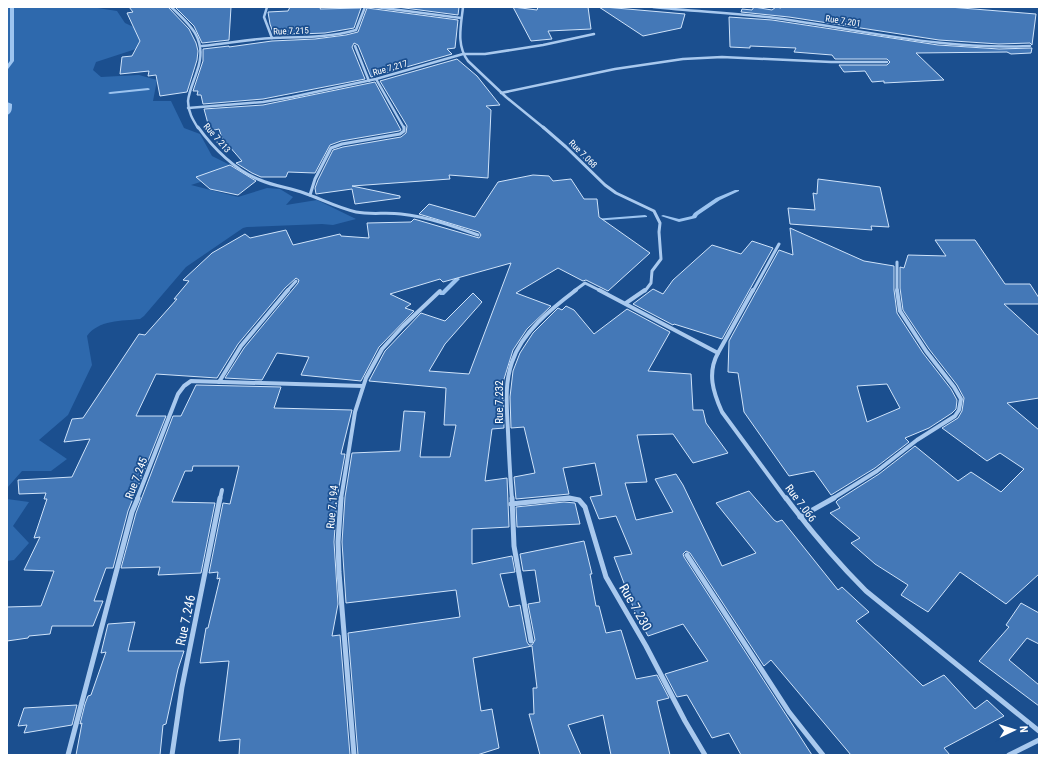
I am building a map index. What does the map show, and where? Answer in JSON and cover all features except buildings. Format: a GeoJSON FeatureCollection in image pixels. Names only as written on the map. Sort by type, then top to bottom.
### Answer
{"type":"FeatureCollection","features":[{"type":"Feature","properties":{"kind":"street"},"geometry":{"type":"LineString","coordinates":[[171,7],[186,20],[202,46],[199,68],[188,97],[188,108]]}},
{"type":"Feature","properties":{"kind":"street"},"geometry":{"type":"LineString","coordinates":[[267,7],[264,17],[272,38]]}},
{"type":"Feature","properties":{"kind":"street","name":"Rue 7.215"},"geometry":{"type":"LineString","coordinates":[[202,46],[272,38],[326,36],[346,33],[356,30],[365,7]]}},
{"type":"Feature","properties":{"kind":"street"},"geometry":{"type":"LineString","coordinates":[[376,7],[462,18]]}},
{"type":"Feature","properties":{"kind":"street"},"geometry":{"type":"LineString","coordinates":[[463,7],[460,43],[463,54]]}},
{"type":"Feature","properties":{"kind":"street","name":"Rue 7.201"},"geometry":{"type":"LineString","coordinates":[[653,7],[772,17],[859,30],[894,38],[949,45],[975,47],[1030,46]]}},
{"type":"Feature","properties":{"kind":"street","name":"Rue 7.217"},"geometry":{"type":"LineString","coordinates":[[188,108],[263,102],[292,98],[369,81],[463,54],[485,54],[543,45],[594,34]]}},
{"type":"Feature","properties":{"kind":"street"},"geometry":{"type":"LineString","coordinates":[[355,46],[369,81]]}},
{"type":"Feature","properties":{"kind":"street","name":"Rue 7.068"},"geometry":{"type":"LineString","coordinates":[[463,54],[501,93],[556,138],[605,186],[616,193],[654,211],[660,223],[660,259],[652,271],[651,283],[644,292],[626,303]]}},
{"type":"Feature","properties":{"kind":"street"},"geometry":{"type":"LineString","coordinates":[[501,93],[608,70],[683,59],[722,57],[831,62],[887,62]]}},
{"type":"Feature","properties":{"kind":"street"},"geometry":{"type":"LineString","coordinates":[[310,195],[315,179],[331,148],[342,144],[400,134],[404,132],[404,128],[376,79]]}},
{"type":"Feature","properties":{"kind":"street","name":"Rue 7.213"},"geometry":{"type":"LineString","coordinates":[[188,108],[199,129],[224,158],[257,179],[310,195],[351,212],[364,214],[402,214],[452,225],[478,235]]}},
{"type":"Feature","properties":{"kind":"street","name":"Rue 7.066"},"geometry":{"type":"LineString","coordinates":[[779,244],[714,359],[712,372],[716,400],[722,412],[800,518],[832,556],[866,591],[1039,731]]}},
{"type":"Feature","properties":{"kind":"street"},"geometry":{"type":"LineString","coordinates":[[800,518],[877,471],[917,440],[955,416],[959,410],[961,399],[954,387],[926,351],[900,311],[897,288],[898,262]]}},
{"type":"Feature","properties":{"kind":"street"},"geometry":{"type":"LineString","coordinates":[[219,382],[241,346],[296,280]]}},
{"type":"Feature","properties":{"kind":"street","name":"Rue 7.232"},"geometry":{"type":"LineString","coordinates":[[531,641],[514,546],[506,391],[508,375],[517,351],[548,312],[585,283],[626,303]]}},
{"type":"Feature","properties":{"kind":"street","name":"Rue 7.194"},"geometry":{"type":"LineString","coordinates":[[354,755],[348,664],[339,572],[338,542],[342,489],[355,412],[363,386],[382,349],[403,326],[440,291]]}},
{"type":"Feature","properties":{"kind":"street"},"geometry":{"type":"LineString","coordinates":[[626,303],[718,353]]}},
{"type":"Feature","properties":{"kind":"street","name":"Rue 7.245"},"geometry":{"type":"LineString","coordinates":[[68,755],[132,512],[178,394],[184,386],[191,381],[363,386]]}},
{"type":"Feature","properties":{"kind":"street","name":"Rue 7.246"},"geometry":{"type":"LineString","coordinates":[[172,755],[182,687],[222,490]]}},
{"type":"Feature","properties":{"kind":"street","name":"Rue 7.230"},"geometry":{"type":"LineString","coordinates":[[511,504],[569,498],[579,500],[585,507],[606,577],[646,646],[705,755]]}},
{"type":"Feature","properties":{"kind":"street"},"geometry":{"type":"LineString","coordinates":[[687,555],[789,712],[823,755]]}},
{"type":"Feature","properties":{"kind":"street"},"geometry":{"type":"LineString","coordinates":[[1009,755],[1039,740]]}},
{"type":"Feature","properties":{"kind":"shaded area"},"geometry":{"type":"Polygon","coordinates":[[[7,7],[91,7],[117,11],[125,23],[140,30],[139,48],[96,62],[93,70],[101,77],[139,75],[157,80],[153,101],[171,101],[184,128],[200,134],[212,156],[230,165],[222,175],[191,185],[238,197],[267,188],[280,189],[293,197],[286,205],[317,200],[356,219],[333,225],[322,224],[243,228],[186,267],[140,319],[111,322],[97,327],[87,336],[92,365],[68,415],[39,440],[67,459],[51,471],[22,471],[7,488],[7,7]]]}},
{"type":"Feature","properties":{"kind":"shaded area"},"geometry":{"type":"Polygon","coordinates":[[[7,499],[29,502],[13,526],[29,543],[14,560],[7,561],[7,499]]]}},
{"type":"Feature","properties":{"kind":"waterway"},"geometry":{"type":"LineString","coordinates":[[7,68],[12,61],[12,7]]}},
{"type":"Feature","properties":{"kind":"waterway"},"geometry":{"type":"LineString","coordinates":[[110,93],[148,89]]}},
{"type":"Feature","properties":{"kind":"waterway"},"geometry":{"type":"LineString","coordinates":[[7,103],[10,104],[10,110],[7,114]]}},
{"type":"Feature","properties":{"kind":"waterway"},"geometry":{"type":"LineString","coordinates":[[663,216],[679,221],[694,217],[718,199],[737,191]]}},
{"type":"Feature","properties":{"kind":"waterway"},"geometry":{"type":"LineString","coordinates":[[594,220],[645,216]]}},
{"type":"Feature","properties":{"kind":"waterway"},"geometry":{"type":"LineString","coordinates":[[442,294],[457,279]]}}]}
